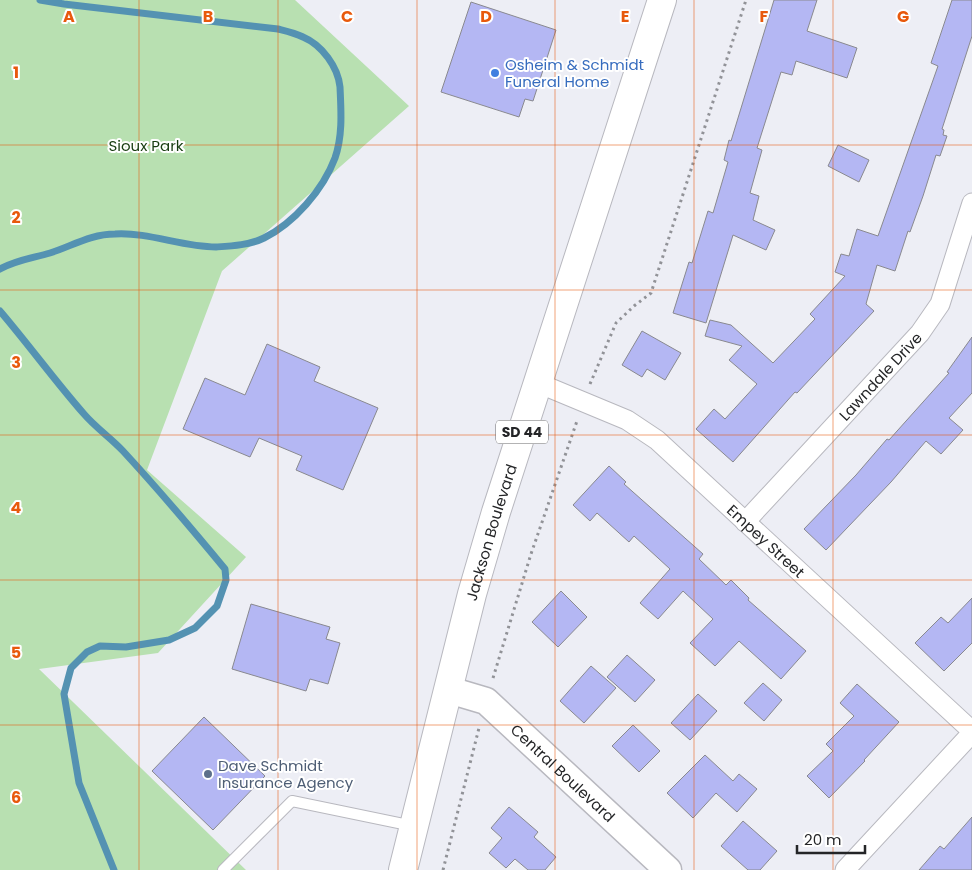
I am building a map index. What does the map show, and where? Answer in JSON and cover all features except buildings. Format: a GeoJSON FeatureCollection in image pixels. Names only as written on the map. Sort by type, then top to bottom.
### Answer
{"type":"FeatureCollection","features":[{"type":"Feature","properties":{"kind":"main road","name":"Jackson Boulevard"},"geometry":{"type":"LineString","coordinates":[[404,870],[472,594],[496,512],[662,0]]}},
{"type":"Feature","properties":{"kind":"street","name":"Lawndale Drive"},"geometry":{"type":"LineString","coordinates":[[745,522],[920,333],[940,304],[972,203]]}},
{"type":"Feature","properties":{"kind":"street","name":"Empey Street"},"geometry":{"type":"LineString","coordinates":[[538,383],[628,420],[657,440],[972,732]]}},
{"type":"Feature","properties":{"kind":"street","name":"Central Boulevard"},"geometry":{"type":"LineString","coordinates":[[449,690],[486,701],[668,870]]}},
{"type":"Feature","properties":{"kind":"street"},"geometry":{"type":"LineString","coordinates":[[845,870],[972,732]]}},
{"type":"Feature","properties":{"kind":"lane"},"geometry":{"type":"LineString","coordinates":[[223,870],[292,800],[414,826]]}},
{"type":"Feature","properties":{"kind":"path"},"geometry":{"type":"LineString","coordinates":[[443,870],[486,701],[559,470],[607,341],[616,323],[650,293],[746,0]]}},
{"type":"Feature","properties":{"kind":"green space","name":"Sioux Park"},"geometry":{"type":"Polygon","coordinates":[[[0,0],[295,0],[409,106],[222,271],[147,470],[246,557],[158,653],[39,669],[246,870],[0,870],[0,0]]]}},
{"type":"Feature","properties":{"kind":"waterway"},"geometry":{"type":"LineString","coordinates":[[0,269],[18,261],[50,253],[90,238],[106,235],[140,235],[191,245],[216,247],[240,245],[259,240],[286,224],[306,204],[330,170],[338,149],[341,122],[339,79],[323,51],[303,37],[278,29],[40,0]]}},
{"type":"Feature","properties":{"kind":"waterway"},"geometry":{"type":"LineString","coordinates":[[0,311],[84,414],[136,465],[225,569],[226,580],[217,606],[195,628],[169,640],[126,647],[100,646],[87,652],[71,668],[64,694],[79,783],[114,870]]}},
{"type":"Feature","properties":{"kind":"place","name":"Osheim & Schmidt Funeral Home"},"geometry":{"type":"Point","coordinates":[495,73]}},
{"type":"Feature","properties":{"kind":"place","name":"Dave Schmidt Insurance Agency"},"geometry":{"type":"Point","coordinates":[208,774]}}]}
